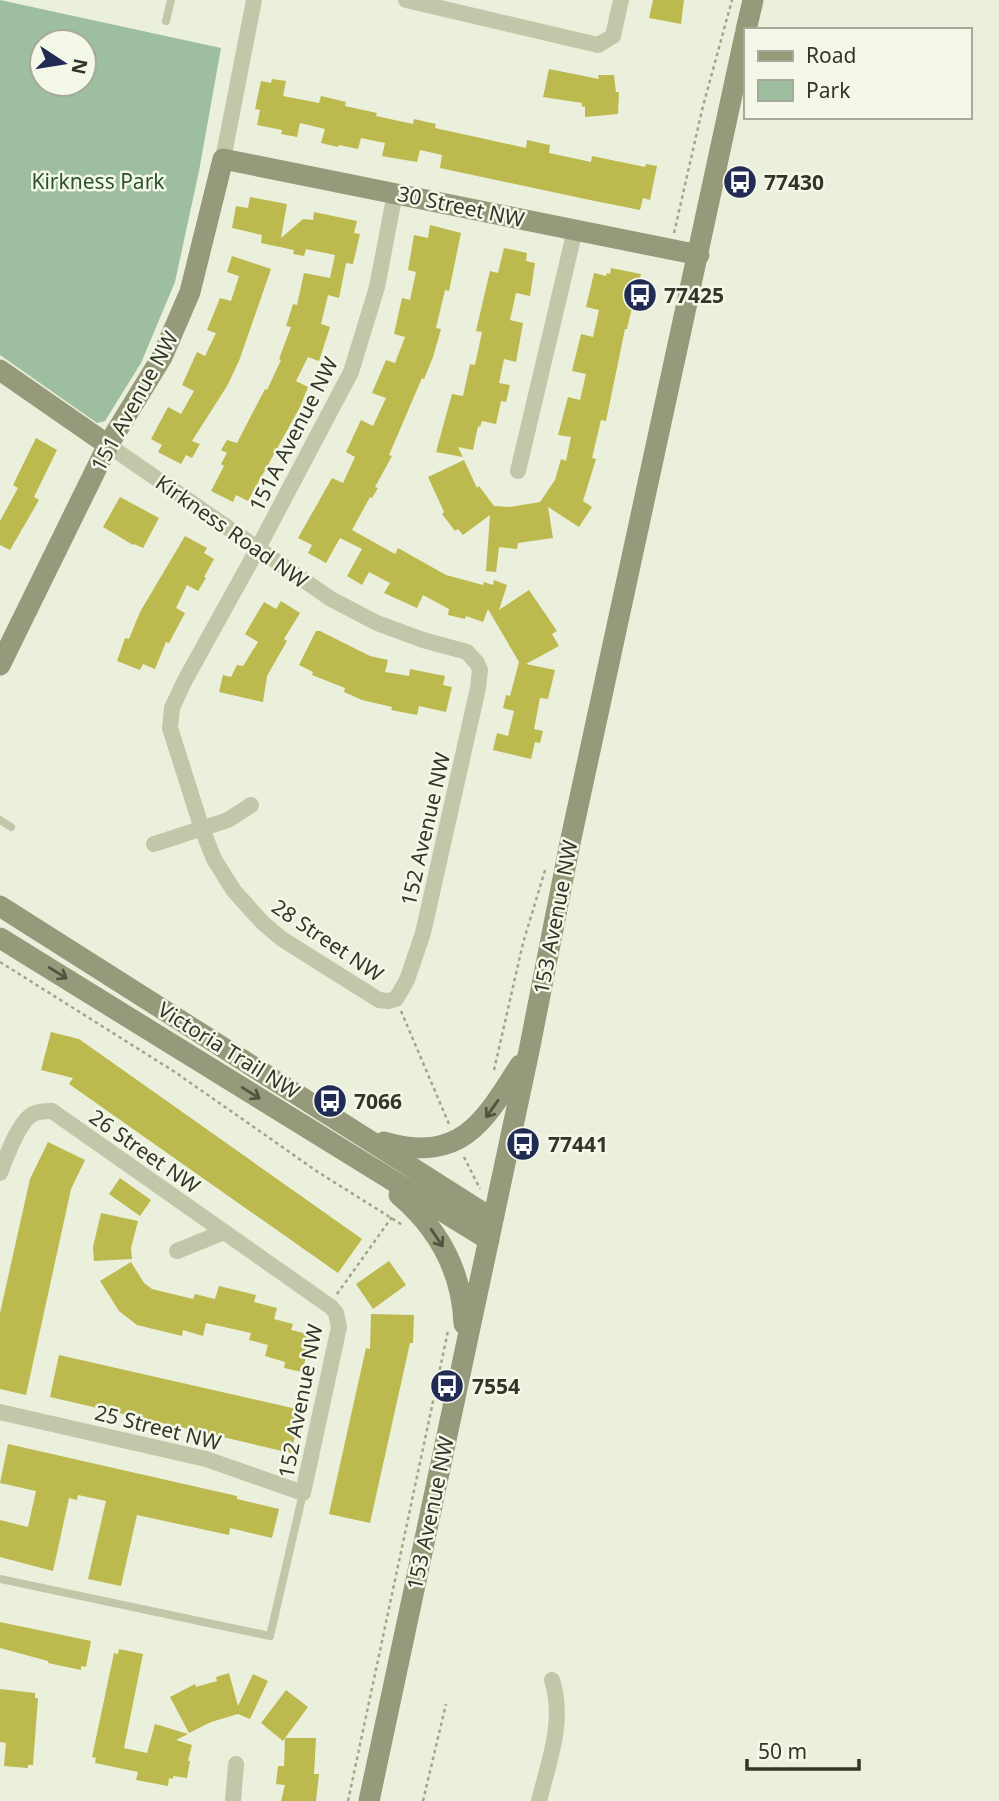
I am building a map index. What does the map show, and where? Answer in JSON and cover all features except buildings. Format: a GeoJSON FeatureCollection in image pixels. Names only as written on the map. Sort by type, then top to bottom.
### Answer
{"type":"FeatureCollection","features":[{"type":"Feature","properties":{"kind":"main road","name":"153 Avenue NW"},"geometry":{"type":"LineString","coordinates":[[747,28],[752,0]]}},
{"type":"Feature","properties":{"kind":"main road","name":"153 Avenue NW"},"geometry":{"type":"LineString","coordinates":[[369,1801],[529,1051],[570,843],[744,41]]}},
{"type":"Feature","properties":{"kind":"main road","name":"30 Street NW"},"geometry":{"type":"LineString","coordinates":[[223,159],[699,255]]}},
{"type":"Feature","properties":{"kind":"main road","name":"151 Avenue NW"},"geometry":{"type":"LineString","coordinates":[[0,665],[108,445],[162,357],[190,292],[223,159]]}},
{"type":"Feature","properties":{"kind":"main road","name":"Kirkness Road NW"},"geometry":{"type":"LineString","coordinates":[[0,370],[108,445]]}},
{"type":"Feature","properties":{"kind":"main road","name":"Victoria Trail NW"},"geometry":{"type":"LineString","coordinates":[[0,906],[493,1219]]}},
{"type":"Feature","properties":{"kind":"main road","name":"Victoria Trail NW"},"geometry":{"type":"LineString","coordinates":[[0,937],[489,1240]]}},
{"type":"Feature","properties":{"kind":"main road"},"geometry":{"type":"LineString","coordinates":[[367,1137],[420,1148],[456,1140],[484,1120],[529,1051]]}},
{"type":"Feature","properties":{"kind":"main road"},"geometry":{"type":"LineString","coordinates":[[354,1157],[417,1212],[450,1257],[463,1303],[464,1354]]}},
{"type":"Feature","properties":{"kind":"street","name":"151 Avenue NW"},"geometry":{"type":"LineString","coordinates":[[223,159],[254,0]]}},
{"type":"Feature","properties":{"kind":"street"},"geometry":{"type":"LineString","coordinates":[[406,0],[598,44],[613,36],[621,0]]}},
{"type":"Feature","properties":{"kind":"street","name":"151A Avenue NW"},"geometry":{"type":"LineString","coordinates":[[170,718],[184,682],[351,372],[377,287],[396,193]]}},
{"type":"Feature","properties":{"kind":"street"},"geometry":{"type":"LineString","coordinates":[[518,471],[575,230]]}},
{"type":"Feature","properties":{"kind":"street","name":"Kirkness Road NW"},"geometry":{"type":"LineString","coordinates":[[108,445],[257,550],[353,611],[404,633],[467,652],[477,663]]}},
{"type":"Feature","properties":{"kind":"street","name":"152 Avenue NW"},"geometry":{"type":"LineString","coordinates":[[396,999],[407,980],[433,894],[478,688],[480,670],[477,663]]}},
{"type":"Feature","properties":{"kind":"street","name":"28 Street NW"},"geometry":{"type":"LineString","coordinates":[[170,718],[170,728],[202,829],[223,876],[263,923],[305,955],[379,1000],[388,1002],[396,999]]}},
{"type":"Feature","properties":{"kind":"street"},"geometry":{"type":"LineString","coordinates":[[154,844],[228,820],[251,805]]}},
{"type":"Feature","properties":{"kind":"street","name":"26 Street NW"},"geometry":{"type":"LineString","coordinates":[[0,1173],[30,1115],[40,1111],[52,1111],[333,1312]]}},
{"type":"Feature","properties":{"kind":"street"},"geometry":{"type":"LineString","coordinates":[[177,1251],[224,1232]]}},
{"type":"Feature","properties":{"kind":"street","name":"152 Avenue NW"},"geometry":{"type":"LineString","coordinates":[[303,1493],[339,1327],[333,1312]]}},
{"type":"Feature","properties":{"kind":"street","name":"25 Street NW"},"geometry":{"type":"LineString","coordinates":[[0,1412],[206,1459],[303,1493]]}},
{"type":"Feature","properties":{"kind":"street"},"geometry":{"type":"LineString","coordinates":[[539,1801],[557,1728],[558,1699],[552,1681]]}},
{"type":"Feature","properties":{"kind":"street"},"geometry":{"type":"LineString","coordinates":[[233,1801],[236,1765]]}},
{"type":"Feature","properties":{"kind":"lane"},"geometry":{"type":"LineString","coordinates":[[166,20],[171,0]]}},
{"type":"Feature","properties":{"kind":"lane"},"geometry":{"type":"LineString","coordinates":[[0,820],[11,827]]}},
{"type":"Feature","properties":{"kind":"lane"},"geometry":{"type":"LineString","coordinates":[[0,1579],[270,1636],[303,1493]]}},
{"type":"Feature","properties":{"kind":"path"},"geometry":{"type":"LineString","coordinates":[[674,229],[732,0]]}},
{"type":"Feature","properties":{"kind":"path"},"geometry":{"type":"LineString","coordinates":[[492,1076],[523,943],[548,860]]}},
{"type":"Feature","properties":{"kind":"path"},"geometry":{"type":"LineString","coordinates":[[0,962],[193,1084],[318,1172],[409,1230]]}},
{"type":"Feature","properties":{"kind":"path"},"geometry":{"type":"LineString","coordinates":[[396,999],[452,1132]]}},
{"type":"Feature","properties":{"kind":"path"},"geometry":{"type":"LineString","coordinates":[[449,1124],[456,1120]]}},
{"type":"Feature","properties":{"kind":"path"},"geometry":{"type":"LineString","coordinates":[[464,1156],[484,1198]]}},
{"type":"Feature","properties":{"kind":"path"},"geometry":{"type":"LineString","coordinates":[[333,1312],[392,1217]]}},
{"type":"Feature","properties":{"kind":"path"},"geometry":{"type":"LineString","coordinates":[[348,1801],[449,1322]]}},
{"type":"Feature","properties":{"kind":"path"},"geometry":{"type":"LineString","coordinates":[[423,1801],[446,1704]]}},
{"type":"Feature","properties":{"kind":"green space","name":"Kirkness Park"},"geometry":{"type":"Polygon","coordinates":[[[0,0],[221,48],[199,171],[175,282],[141,363],[105,421],[97,423],[0,355],[0,0]]]}},
{"type":"Feature","properties":{"kind":"place","name":"77430"},"geometry":{"type":"Point","coordinates":[740,182]}},
{"type":"Feature","properties":{"kind":"place","name":"77425"},"geometry":{"type":"Point","coordinates":[640,295]}},
{"type":"Feature","properties":{"kind":"place","name":"7066"},"geometry":{"type":"Point","coordinates":[330,1101]}},
{"type":"Feature","properties":{"kind":"place","name":"77441"},"geometry":{"type":"Point","coordinates":[523,1144]}},
{"type":"Feature","properties":{"kind":"place","name":"7554"},"geometry":{"type":"Point","coordinates":[447,1386]}}]}
